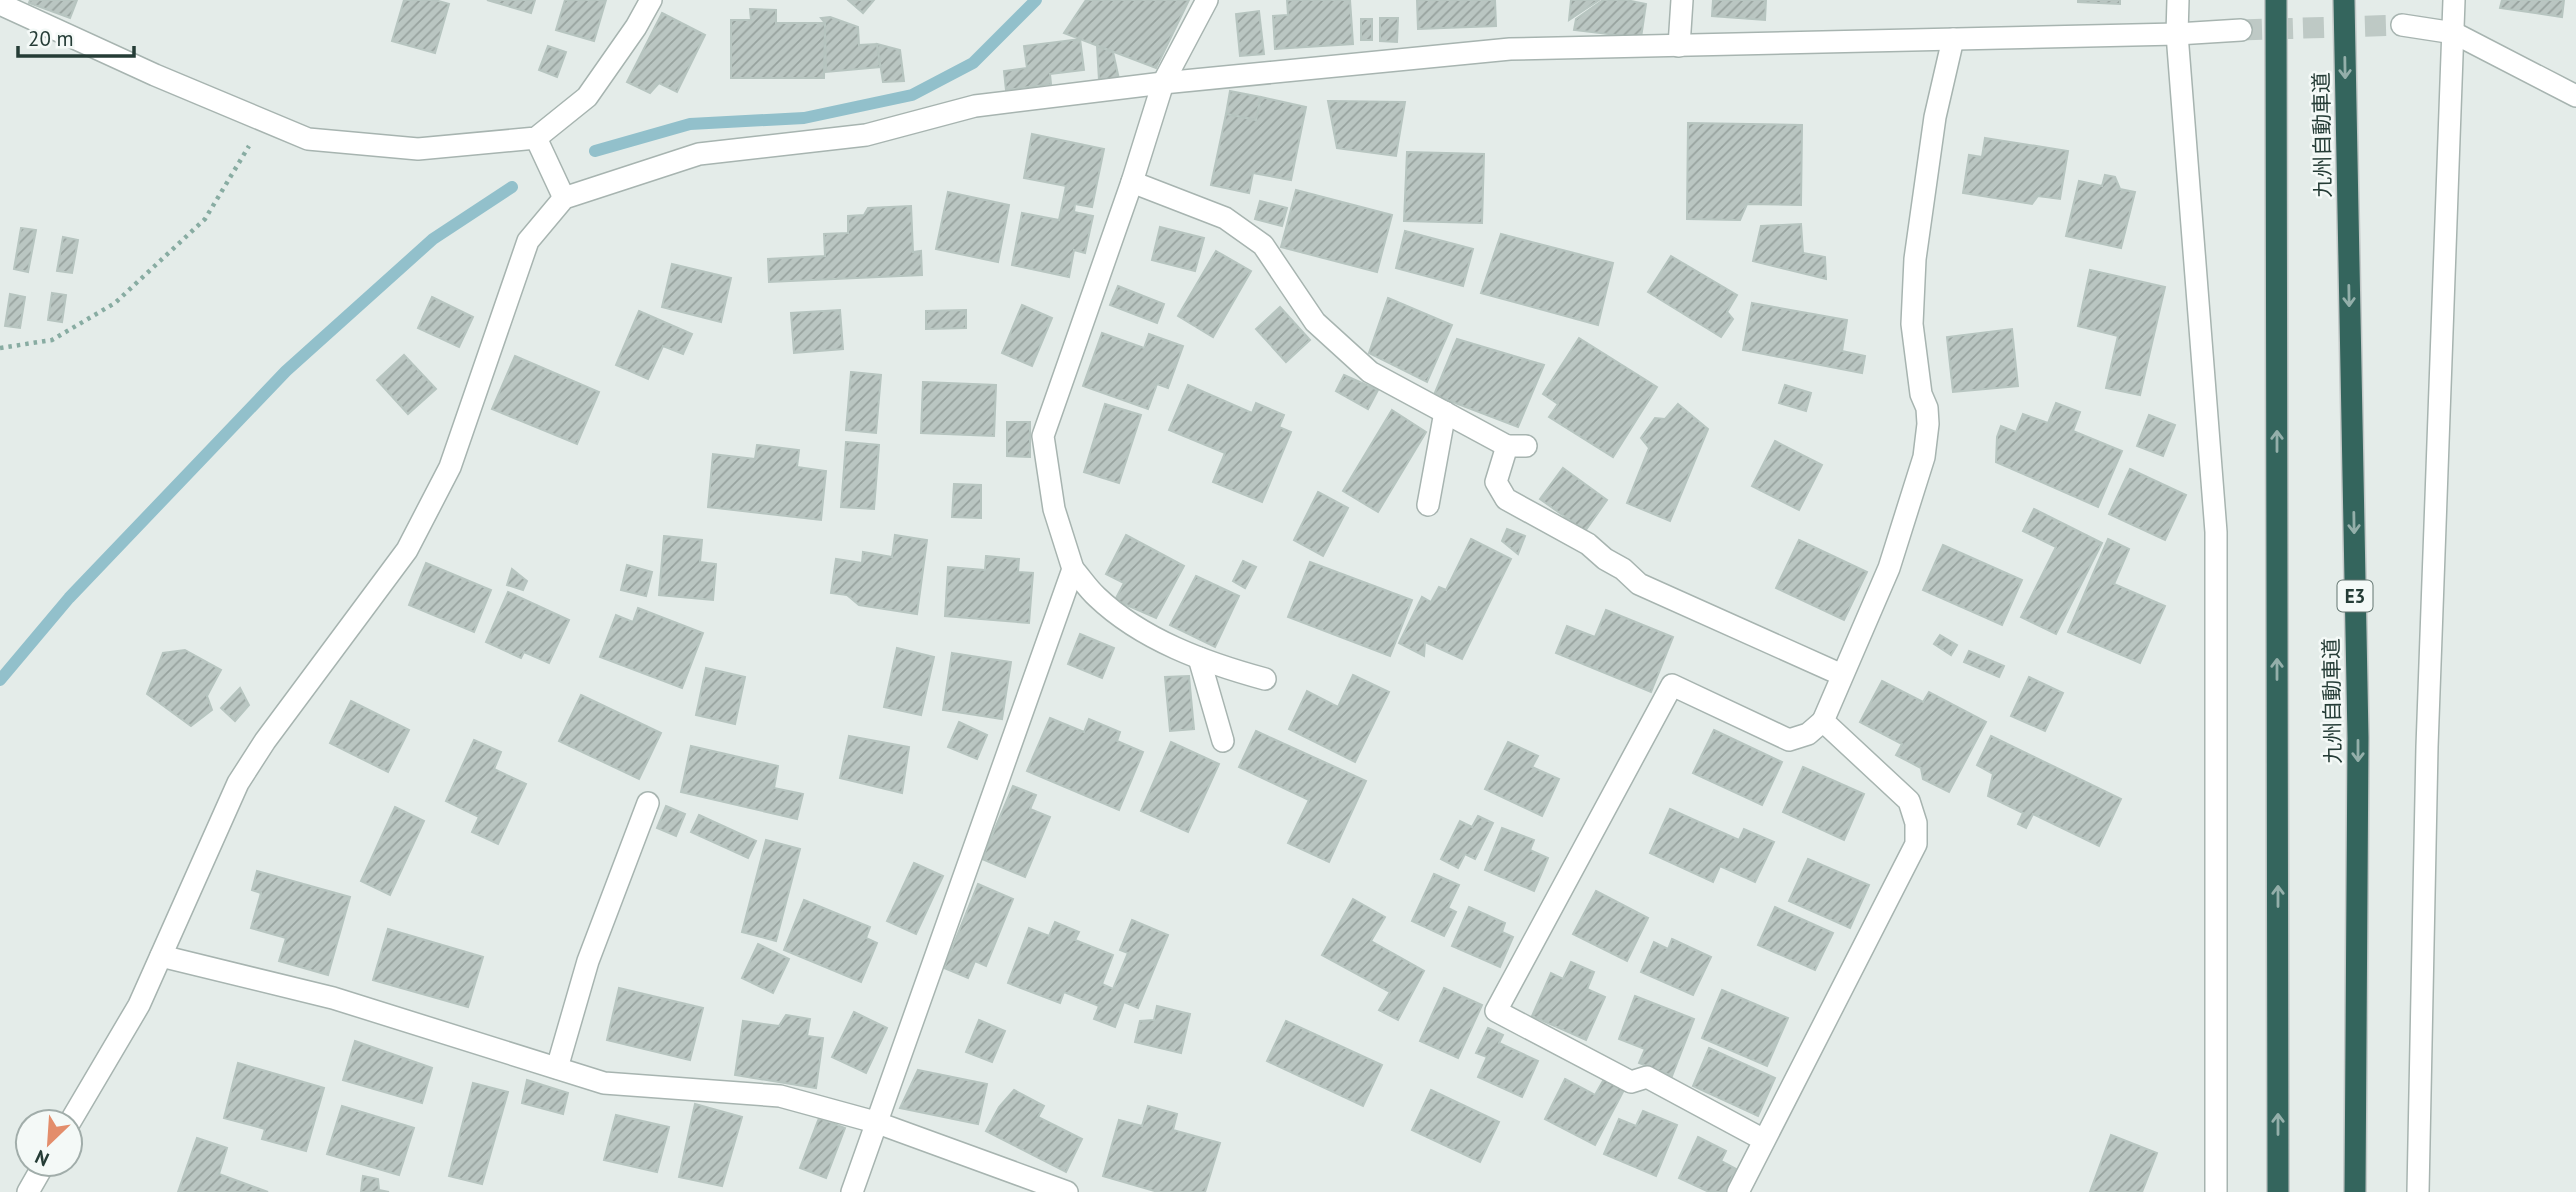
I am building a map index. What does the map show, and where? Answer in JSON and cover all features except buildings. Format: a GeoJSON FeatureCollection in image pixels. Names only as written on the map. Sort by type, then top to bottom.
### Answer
{"type":"FeatureCollection","features":[{"type":"Feature","properties":{"kind":"highway"},"geometry":{"type":"LineString","coordinates":[[2276,0],[2278,1192]]}},
{"type":"Feature","properties":{"kind":"highway","name":"九州自動車道"},"geometry":{"type":"LineString","coordinates":[[2344,0],[2358,738],[2355,1192]]}},
{"type":"Feature","properties":{"kind":"street"},"geometry":{"type":"LineString","coordinates":[[1,3],[155,75],[308,139],[418,149],[536,138],[587,97],[636,27],[651,0]]}},
{"type":"Feature","properties":{"kind":"street"},"geometry":{"type":"LineString","coordinates":[[1207,0],[1163,83],[1132,182],[1043,436],[1054,509],[1073,569],[1097,598],[1139,628],[1211,664],[1265,679]]}},
{"type":"Feature","properties":{"kind":"street"},"geometry":{"type":"LineString","coordinates":[[1679,46],[1682,0]]}},
{"type":"Feature","properties":{"kind":"street"},"geometry":{"type":"LineString","coordinates":[[2178,0],[2177,34],[2216,532],[2216,1192]]}},
{"type":"Feature","properties":{"kind":"street"},"geometry":{"type":"LineString","coordinates":[[2418,1192],[2427,747],[2455,0]]}},
{"type":"Feature","properties":{"kind":"street"},"geometry":{"type":"LineString","coordinates":[[2402,25],[2454,33],[2576,96]]}},
{"type":"Feature","properties":{"kind":"street"},"geometry":{"type":"LineString","coordinates":[[77,1108],[139,1005],[238,783],[265,741],[407,550],[450,467],[528,241],[564,198],[698,154],[866,135],[975,106],[1163,83],[1510,49],[2177,34],[2241,30]]}},
{"type":"Feature","properties":{"kind":"street"},"geometry":{"type":"LineString","coordinates":[[1764,1140],[1647,1077],[1631,1082],[1496,1011],[1672,685],[1789,740],[1808,734],[1823,720],[1889,568],[1924,457],[1928,416],[1921,394],[1912,324],[1915,259],[1936,117],[1953,39]]}},
{"type":"Feature","properties":{"kind":"street"},"geometry":{"type":"LineString","coordinates":[[536,138],[564,198]]}},
{"type":"Feature","properties":{"kind":"street"},"geometry":{"type":"LineString","coordinates":[[1132,182],[1225,218],[1263,245],[1315,322],[1370,372],[1517,446],[1496,482],[1506,499],[1588,544],[1639,584],[1842,675]]}},
{"type":"Feature","properties":{"kind":"street"},"geometry":{"type":"LineString","coordinates":[[1428,505],[1445,412]]}},
{"type":"Feature","properties":{"kind":"street"},"geometry":{"type":"LineString","coordinates":[[852,1192],[1073,569]]}},
{"type":"Feature","properties":{"kind":"street"},"geometry":{"type":"LineString","coordinates":[[1199,658],[1223,741]]}},
{"type":"Feature","properties":{"kind":"street"},"geometry":{"type":"LineString","coordinates":[[1738,1192],[1916,844],[1916,823],[1909,801],[1823,720]]}},
{"type":"Feature","properties":{"kind":"street"},"geometry":{"type":"LineString","coordinates":[[557,1068],[588,961],[648,803]]}},
{"type":"Feature","properties":{"kind":"street"},"geometry":{"type":"LineString","coordinates":[[161,956],[333,998],[604,1083],[780,1096],[875,1122],[1067,1192]]}},
{"type":"Feature","properties":{"kind":"path"},"geometry":{"type":"LineString","coordinates":[[0,348],[52,340],[115,303],[205,219],[264,121]]}},
{"type":"Feature","properties":{"kind":"waterway"},"geometry":{"type":"LineString","coordinates":[[595,151],[690,124],[804,118],[912,95],[973,63],[1036,0]]}},
{"type":"Feature","properties":{"kind":"waterway"},"geometry":{"type":"LineString","coordinates":[[0,680],[69,598],[286,371],[433,239],[512,187]]}},
{"type":"Feature","properties":{"kind":"tunnel"},"geometry":{"type":"LineString","coordinates":[[2241,30],[2402,25]]}}]}
